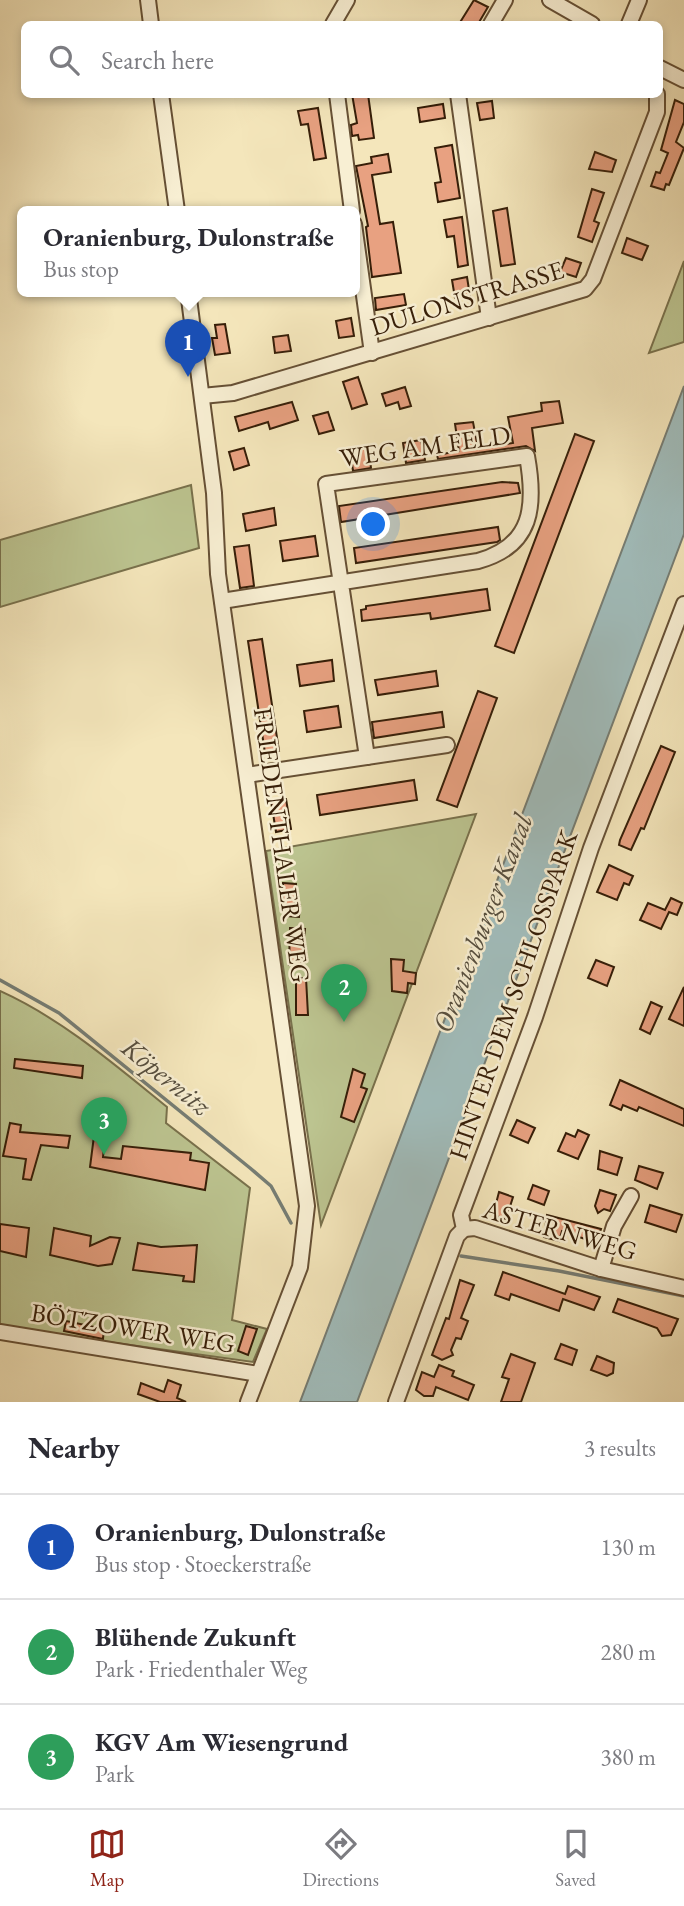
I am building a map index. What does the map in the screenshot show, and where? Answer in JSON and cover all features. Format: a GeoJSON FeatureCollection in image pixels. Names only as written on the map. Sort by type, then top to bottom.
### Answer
{"type":"FeatureCollection","features":[{"type":"Feature","properties":{"kind":"street"},"geometry":{"type":"LineString","coordinates":[[148,0],[151,21]]}},
{"type":"Feature","properties":{"kind":"street"},"geometry":{"type":"LineString","coordinates":[[335,21],[347,0]]}},
{"type":"Feature","properties":{"kind":"street"},"geometry":{"type":"LineString","coordinates":[[493,21],[505,0]]}},
{"type":"Feature","properties":{"kind":"street"},"geometry":{"type":"LineString","coordinates":[[550,0],[587,21]]}},
{"type":"Feature","properties":{"kind":"street"},"geometry":{"type":"LineString","coordinates":[[630,21],[639,0]]}},
{"type":"Feature","properties":{"kind":"street"},"geometry":{"type":"LineString","coordinates":[[663,70],[684,80]]}},
{"type":"Feature","properties":{"kind":"street"},"geometry":{"type":"LineString","coordinates":[[162,98],[176,206]]}},
{"type":"Feature","properties":{"kind":"street"},"geometry":{"type":"LineString","coordinates":[[338,98],[351,206]]}},
{"type":"Feature","properties":{"kind":"street"},"geometry":{"type":"LineString","coordinates":[[459,98],[489,318]]}},
{"type":"Feature","properties":{"kind":"street","name":"DULONSTRASSE"},"geometry":{"type":"LineString","coordinates":[[202,396],[233,393],[585,289],[593,279],[657,112],[657,98]]}},
{"type":"Feature","properties":{"kind":"street"},"geometry":{"type":"LineString","coordinates":[[360,267],[372,353]]}},
{"type":"Feature","properties":{"kind":"street","name":"FRIEDENTHALER WEG"},"geometry":{"type":"LineString","coordinates":[[189,297],[214,493],[222,601],[307,1206],[300,1267],[248,1402]]}},
{"type":"Feature","properties":{"kind":"street","name":"WEG AM FELD"},"geometry":{"type":"LineString","coordinates":[[222,601],[478,561],[507,550],[518,539],[528,521],[532,484],[527,456],[326,484],[342,582]]}},
{"type":"Feature","properties":{"kind":"street"},"geometry":{"type":"LineString","coordinates":[[342,582],[367,757]]}},
{"type":"Feature","properties":{"kind":"street","name":"HINTER DEM SCHLOSSPARK"},"geometry":{"type":"LineString","coordinates":[[396,1402],[457,1236],[464,1229],[461,1215],[532,1026],[591,848],[684,604]]}},
{"type":"Feature","properties":{"kind":"street"},"geometry":{"type":"LineString","coordinates":[[247,775],[447,746]]}},
{"type":"Feature","properties":{"kind":"street"},"geometry":{"type":"LineString","coordinates":[[601,1269],[614,1226],[631,1196]]}},
{"type":"Feature","properties":{"kind":"street","name":"ASTERNWEG"},"geometry":{"type":"LineString","coordinates":[[464,1229],[475,1228],[601,1269],[684,1288]]}},
{"type":"Feature","properties":{"kind":"street","name":"BÖTZOWER WEG"},"geometry":{"type":"LineString","coordinates":[[0,1332],[258,1374]]}},
{"type":"Feature","properties":{"kind":"green space"},"geometry":{"type":"Polygon","coordinates":[[[684,261],[684,342],[649,353],[684,261]]]}},
{"type":"Feature","properties":{"kind":"green space"},"geometry":{"type":"Polygon","coordinates":[[[191,485],[199,548],[0,607],[0,540],[191,485]]]}},
{"type":"Feature","properties":{"kind":"green space"},"geometry":{"type":"Polygon","coordinates":[[[476,814],[321,1225],[266,851],[476,814]]]}},
{"type":"Feature","properties":{"kind":"green space"},"geometry":{"type":"Polygon","coordinates":[[[0,991],[45,1015],[107,1059],[167,1107],[166,1123],[250,1188],[232,1320],[267,1329],[253,1362],[0,1327],[0,991]]]}},
{"type":"Feature","properties":{"kind":"water","name":"Oranienburger Kanal"},"geometry":{"type":"Polygon","coordinates":[[[684,386],[684,534],[357,1402],[300,1402],[684,386]]]}},
{"type":"Feature","properties":{"kind":"building"},"geometry":{"type":"Polygon","coordinates":[[[474,0],[488,7],[480,21],[461,21],[474,0]]]}},
{"type":"Feature","properties":{"kind":"building"},"geometry":{"type":"Polygon","coordinates":[[[353,98],[369,98],[374,138],[359,140],[358,135],[352,136],[351,125],[357,123],[353,98]]]}},
{"type":"Feature","properties":{"kind":"building"},"geometry":{"type":"Polygon","coordinates":[[[675,100],[684,104],[684,122],[676,142],[684,148],[669,185],[666,184],[664,190],[651,186],[668,153],[661,150],[675,100]]]}},
{"type":"Feature","properties":{"kind":"building"},"geometry":{"type":"Polygon","coordinates":[[[492,101],[494,118],[480,120],[477,103],[492,101]]]}},
{"type":"Feature","properties":{"kind":"building"},"geometry":{"type":"Polygon","coordinates":[[[443,104],[445,118],[420,122],[418,108],[443,104]]]}},
{"type":"Feature","properties":{"kind":"building"},"geometry":{"type":"Polygon","coordinates":[[[318,108],[326,158],[314,160],[308,124],[301,125],[298,111],[318,108]]]}},
{"type":"Feature","properties":{"kind":"building"},"geometry":{"type":"Polygon","coordinates":[[[452,145],[460,198],[438,202],[435,183],[441,182],[435,148],[452,145]]]}},
{"type":"Feature","properties":{"kind":"building"},"geometry":{"type":"Polygon","coordinates":[[[595,152],[616,160],[612,172],[589,169],[595,152]]]}},
{"type":"Feature","properties":{"kind":"building"},"geometry":{"type":"Polygon","coordinates":[[[388,154],[391,172],[372,175],[380,224],[393,222],[401,273],[372,277],[368,226],[356,166],[372,163],[371,157],[388,154]]]}},
{"type":"Feature","properties":{"kind":"building"},"geometry":{"type":"Polygon","coordinates":[[[592,189],[604,193],[594,221],[599,223],[592,242],[578,237],[592,189]]]}},
{"type":"Feature","properties":{"kind":"building"},"geometry":{"type":"Polygon","coordinates":[[[507,208],[515,264],[501,266],[493,211],[507,208]]]}},
{"type":"Feature","properties":{"kind":"building"},"geometry":{"type":"Polygon","coordinates":[[[462,217],[468,265],[458,267],[454,236],[447,237],[444,220],[462,217]]]}},
{"type":"Feature","properties":{"kind":"building"},"geometry":{"type":"Polygon","coordinates":[[[627,238],[648,246],[642,260],[622,253],[627,238]]]}},
{"type":"Feature","properties":{"kind":"building"},"geometry":{"type":"Polygon","coordinates":[[[566,258],[581,263],[576,277],[560,272],[566,258]]]}},
{"type":"Feature","properties":{"kind":"building"},"geometry":{"type":"Polygon","coordinates":[[[467,277],[470,296],[455,298],[452,280],[467,277]]]}},
{"type":"Feature","properties":{"kind":"building"},"geometry":{"type":"Polygon","coordinates":[[[404,294],[406,305],[376,310],[375,298],[404,294]]]}},
{"type":"Feature","properties":{"kind":"building"},"geometry":{"type":"Polygon","coordinates":[[[351,318],[354,336],[339,338],[336,321],[351,318]]]}},
{"type":"Feature","properties":{"kind":"building"},"geometry":{"type":"Polygon","coordinates":[[[225,324],[230,353],[215,355],[212,338],[217,338],[215,325],[225,324]]]}},
{"type":"Feature","properties":{"kind":"building"},"geometry":{"type":"Polygon","coordinates":[[[288,335],[291,351],[275,353],[273,337],[288,335]]]}},
{"type":"Feature","properties":{"kind":"building"},"geometry":{"type":"Polygon","coordinates":[[[358,377],[367,404],[352,409],[343,382],[358,377]]]}},
{"type":"Feature","properties":{"kind":"building"},"geometry":{"type":"Polygon","coordinates":[[[405,387],[411,406],[400,409],[398,402],[386,406],[382,394],[405,387]]]}},
{"type":"Feature","properties":{"kind":"building"},"geometry":{"type":"Polygon","coordinates":[[[559,401],[563,423],[532,428],[535,451],[526,446],[438,459],[437,455],[459,451],[455,424],[473,422],[478,448],[513,443],[508,417],[542,411],[541,403],[559,401]]]}},
{"type":"Feature","properties":{"kind":"building"},"geometry":{"type":"Polygon","coordinates":[[[292,402],[298,420],[270,429],[268,422],[239,431],[235,417],[292,402]]]}},
{"type":"Feature","properties":{"kind":"building"},"geometry":{"type":"Polygon","coordinates":[[[328,412],[334,430],[319,434],[313,416],[328,412]]]}},
{"type":"Feature","properties":{"kind":"building"},"geometry":{"type":"Polygon","coordinates":[[[575,434],[594,441],[514,653],[495,646],[575,434]]]}},
{"type":"Feature","properties":{"kind":"building"},"geometry":{"type":"Polygon","coordinates":[[[421,440],[425,460],[406,463],[403,443],[421,440]]]}},
{"type":"Feature","properties":{"kind":"building"},"geometry":{"type":"Polygon","coordinates":[[[368,447],[371,468],[353,471],[350,450],[368,447]]]}},
{"type":"Feature","properties":{"kind":"building"},"geometry":{"type":"Polygon","coordinates":[[[244,448],[249,465],[234,470],[229,452],[244,448]]]}},
{"type":"Feature","properties":{"kind":"building"},"geometry":{"type":"Polygon","coordinates":[[[502,482],[518,483],[520,493],[341,522],[339,506],[502,482]]]}},
{"type":"Feature","properties":{"kind":"building"},"geometry":{"type":"Polygon","coordinates":[[[274,508],[276,525],[246,531],[243,514],[274,508]]]}},
{"type":"Feature","properties":{"kind":"building"},"geometry":{"type":"Polygon","coordinates":[[[498,527],[500,540],[497,542],[356,563],[354,548],[498,527]]]}},
{"type":"Feature","properties":{"kind":"building"},"geometry":{"type":"Polygon","coordinates":[[[315,536],[318,556],[283,561],[280,541],[315,536]]]}},
{"type":"Feature","properties":{"kind":"building"},"geometry":{"type":"Polygon","coordinates":[[[249,545],[254,586],[240,588],[234,547],[249,545]]]}},
{"type":"Feature","properties":{"kind":"building"},"geometry":{"type":"Polygon","coordinates":[[[487,589],[490,610],[431,619],[430,613],[362,621],[361,610],[366,609],[366,606],[487,589]]]}},
{"type":"Feature","properties":{"kind":"building"},"geometry":{"type":"Polygon","coordinates":[[[262,639],[279,751],[265,753],[248,641],[262,639]]]}},
{"type":"Feature","properties":{"kind":"building"},"geometry":{"type":"Polygon","coordinates":[[[332,660],[334,681],[300,686],[297,665],[332,660]]]}},
{"type":"Feature","properties":{"kind":"building"},"geometry":{"type":"Polygon","coordinates":[[[436,671],[438,686],[378,695],[375,680],[436,671]]]}},
{"type":"Feature","properties":{"kind":"building"},"geometry":{"type":"Polygon","coordinates":[[[478,691],[497,698],[457,807],[437,800],[478,691]]]}},
{"type":"Feature","properties":{"kind":"building"},"geometry":{"type":"Polygon","coordinates":[[[338,706],[341,727],[307,732],[304,711],[338,706]]]}},
{"type":"Feature","properties":{"kind":"building"},"geometry":{"type":"Polygon","coordinates":[[[442,712],[444,727],[374,738],[372,722],[442,712]]]}},
{"type":"Feature","properties":{"kind":"building"},"geometry":{"type":"Polygon","coordinates":[[[661,746],[675,752],[644,829],[641,828],[631,850],[619,845],[620,840],[661,746]]]}},
{"type":"Feature","properties":{"kind":"building"},"geometry":{"type":"Polygon","coordinates":[[[414,780],[417,800],[320,815],[317,795],[414,780]]]}},
{"type":"Feature","properties":{"kind":"building"},"geometry":{"type":"Polygon","coordinates":[[[286,799],[291,829],[276,832],[271,801],[286,799]]]}},
{"type":"Feature","properties":{"kind":"building"},"geometry":{"type":"Polygon","coordinates":[[[609,865],[633,876],[629,885],[624,883],[617,900],[597,892],[609,865]]]}},
{"type":"Feature","properties":{"kind":"building"},"geometry":{"type":"Polygon","coordinates":[[[283,883],[296,884],[295,905],[300,905],[299,917],[286,916],[286,911],[282,911],[283,883]]]}},
{"type":"Feature","properties":{"kind":"building"},"geometry":{"type":"Polygon","coordinates":[[[671,898],[682,903],[677,915],[669,912],[661,929],[640,920],[648,903],[665,910],[671,898]]]}},
{"type":"Feature","properties":{"kind":"building"},"geometry":{"type":"Polygon","coordinates":[[[290,928],[305,929],[301,965],[289,965],[290,928]]]}},
{"type":"Feature","properties":{"kind":"building"},"geometry":{"type":"Polygon","coordinates":[[[391,959],[404,960],[403,971],[416,973],[415,984],[408,983],[407,993],[392,991],[391,959]]]}},
{"type":"Feature","properties":{"kind":"building"},"geometry":{"type":"Polygon","coordinates":[[[596,960],[614,967],[607,986],[588,978],[596,960]]]}},
{"type":"Feature","properties":{"kind":"building"},"geometry":{"type":"Polygon","coordinates":[[[296,978],[306,978],[308,1015],[296,1015],[296,978]]]}},
{"type":"Feature","properties":{"kind":"building"},"geometry":{"type":"Polygon","coordinates":[[[684,987],[684,1026],[669,1019],[684,987]]]}},
{"type":"Feature","properties":{"kind":"building"},"geometry":{"type":"Polygon","coordinates":[[[651,1002],[662,1007],[650,1034],[640,1029],[651,1002]]]}},
{"type":"Feature","properties":{"kind":"building"},"geometry":{"type":"Polygon","coordinates":[[[15,1059],[83,1066],[82,1078],[14,1068],[15,1059]]]}},
{"type":"Feature","properties":{"kind":"building"},"geometry":{"type":"Polygon","coordinates":[[[353,1069],[365,1074],[361,1087],[367,1089],[354,1122],[341,1117],[353,1069]]]}},
{"type":"Feature","properties":{"kind":"building"},"geometry":{"type":"Polygon","coordinates":[[[620,1080],[684,1109],[684,1126],[639,1107],[637,1111],[623,1105],[621,1110],[610,1105],[620,1080]]]}},
{"type":"Feature","properties":{"kind":"building"},"geometry":{"type":"Polygon","coordinates":[[[517,1120],[535,1128],[528,1143],[510,1135],[517,1120]]]}},
{"type":"Feature","properties":{"kind":"building"},"geometry":{"type":"Polygon","coordinates":[[[10,1123],[21,1125],[20,1132],[70,1136],[68,1148],[41,1145],[31,1180],[23,1179],[26,1159],[3,1156],[10,1123]]]}},
{"type":"Feature","properties":{"kind":"building"},"geometry":{"type":"Polygon","coordinates":[[[578,1130],[589,1135],[578,1159],[558,1151],[566,1133],[575,1137],[578,1130]]]}},
{"type":"Feature","properties":{"kind":"building"},"geometry":{"type":"Polygon","coordinates":[[[94,1136],[105,1138],[103,1157],[121,1159],[123,1146],[191,1153],[190,1160],[209,1163],[205,1190],[90,1167],[94,1136]]]}},
{"type":"Feature","properties":{"kind":"building"},"geometry":{"type":"Polygon","coordinates":[[[600,1151],[622,1158],[617,1175],[598,1169],[600,1151]]]}},
{"type":"Feature","properties":{"kind":"building"},"geometry":{"type":"Polygon","coordinates":[[[639,1166],[663,1173],[657,1189],[635,1180],[639,1166]]]}},
{"type":"Feature","properties":{"kind":"building"},"geometry":{"type":"Polygon","coordinates":[[[533,1185],[549,1191],[544,1205],[528,1199],[533,1185]]]}},
{"type":"Feature","properties":{"kind":"building"},"geometry":{"type":"Polygon","coordinates":[[[600,1190],[616,1195],[610,1211],[604,1209],[598,1213],[595,1206],[600,1190]]]}},
{"type":"Feature","properties":{"kind":"building"},"geometry":{"type":"Polygon","coordinates":[[[499,1192],[513,1197],[506,1219],[493,1215],[499,1192]]]}},
{"type":"Feature","properties":{"kind":"building"},"geometry":{"type":"Polygon","coordinates":[[[650,1205],[682,1215],[676,1232],[645,1222],[650,1205]]]}},
{"type":"Feature","properties":{"kind":"building"},"geometry":{"type":"Polygon","coordinates":[[[547,1215],[601,1229],[596,1243],[589,1243],[588,1240],[562,1231],[559,1241],[544,1237],[547,1215]]]}},
{"type":"Feature","properties":{"kind":"building"},"geometry":{"type":"Polygon","coordinates":[[[0,1224],[29,1228],[26,1257],[0,1251],[0,1224]]]}},
{"type":"Feature","properties":{"kind":"building"},"geometry":{"type":"Polygon","coordinates":[[[54,1228],[91,1236],[90,1246],[110,1237],[120,1238],[112,1264],[98,1266],[50,1255],[54,1228]]]}},
{"type":"Feature","properties":{"kind":"building"},"geometry":{"type":"Polygon","coordinates":[[[138,1243],[161,1247],[197,1245],[194,1282],[183,1281],[184,1276],[133,1270],[138,1243]]]}},
{"type":"Feature","properties":{"kind":"building"},"geometry":{"type":"Polygon","coordinates":[[[503,1272],[565,1294],[568,1286],[600,1297],[594,1310],[563,1299],[559,1311],[511,1294],[509,1300],[495,1295],[503,1272]]]}},
{"type":"Feature","properties":{"kind":"building"},"geometry":{"type":"Polygon","coordinates":[[[460,1280],[474,1285],[461,1318],[468,1321],[461,1339],[456,1338],[451,1350],[453,1355],[442,1360],[432,1355],[446,1318],[449,1319],[460,1280]]]}},
{"type":"Feature","properties":{"kind":"building"},"geometry":{"type":"Polygon","coordinates":[[[618,1299],[678,1319],[671,1335],[662,1336],[657,1328],[613,1312],[618,1299]]]}},
{"type":"Feature","properties":{"kind":"building"},"geometry":{"type":"Polygon","coordinates":[[[66,1321],[104,1329],[103,1339],[64,1331],[66,1321]]]}},
{"type":"Feature","properties":{"kind":"building"},"geometry":{"type":"Polygon","coordinates":[[[246,1326],[257,1329],[248,1355],[238,1351],[246,1326]]]}},
{"type":"Feature","properties":{"kind":"building"},"geometry":{"type":"Polygon","coordinates":[[[561,1344],[577,1350],[572,1365],[555,1359],[561,1344]]]}},
{"type":"Feature","properties":{"kind":"building"},"geometry":{"type":"Polygon","coordinates":[[[511,1354],[535,1363],[521,1402],[501,1402],[509,1379],[502,1377],[511,1354]]]}},
{"type":"Feature","properties":{"kind":"building"},"geometry":{"type":"Polygon","coordinates":[[[597,1356],[614,1363],[613,1373],[607,1376],[591,1370],[597,1356]]]}},
{"type":"Feature","properties":{"kind":"building"},"geometry":{"type":"Polygon","coordinates":[[[439,1365],[454,1371],[452,1376],[474,1385],[468,1400],[436,1387],[433,1396],[424,1396],[416,1390],[422,1372],[434,1377],[439,1365]]]}},
{"type":"Feature","properties":{"kind":"building"},"geometry":{"type":"Polygon","coordinates":[[[168,1380],[181,1385],[177,1398],[186,1402],[160,1402],[138,1394],[141,1383],[164,1392],[168,1380]]]}},
{"type":"Feature","properties":{"kind":"waterway","name":"Köpernitz"},"geometry":{"type":"LineString","coordinates":[[0,980],[59,1013],[250,1168],[271,1186],[291,1223]]}},
{"type":"Feature","properties":{"kind":"waterway","name":"Köpernitz"},"geometry":{"type":"LineString","coordinates":[[461,1256],[559,1271],[684,1296]]}},
{"type":"Feature","properties":{"kind":"place","name":"Oranienburg, Dulonstraße"},"geometry":{"type":"Point","coordinates":[188,377]}},
{"type":"Feature","properties":{"kind":"place","name":"Blühende Zukunft"},"geometry":{"type":"Point","coordinates":[344,1022]}},
{"type":"Feature","properties":{"kind":"place","name":"KGV Am Wiesengrund"},"geometry":{"type":"Point","coordinates":[104,1155]}}]}
